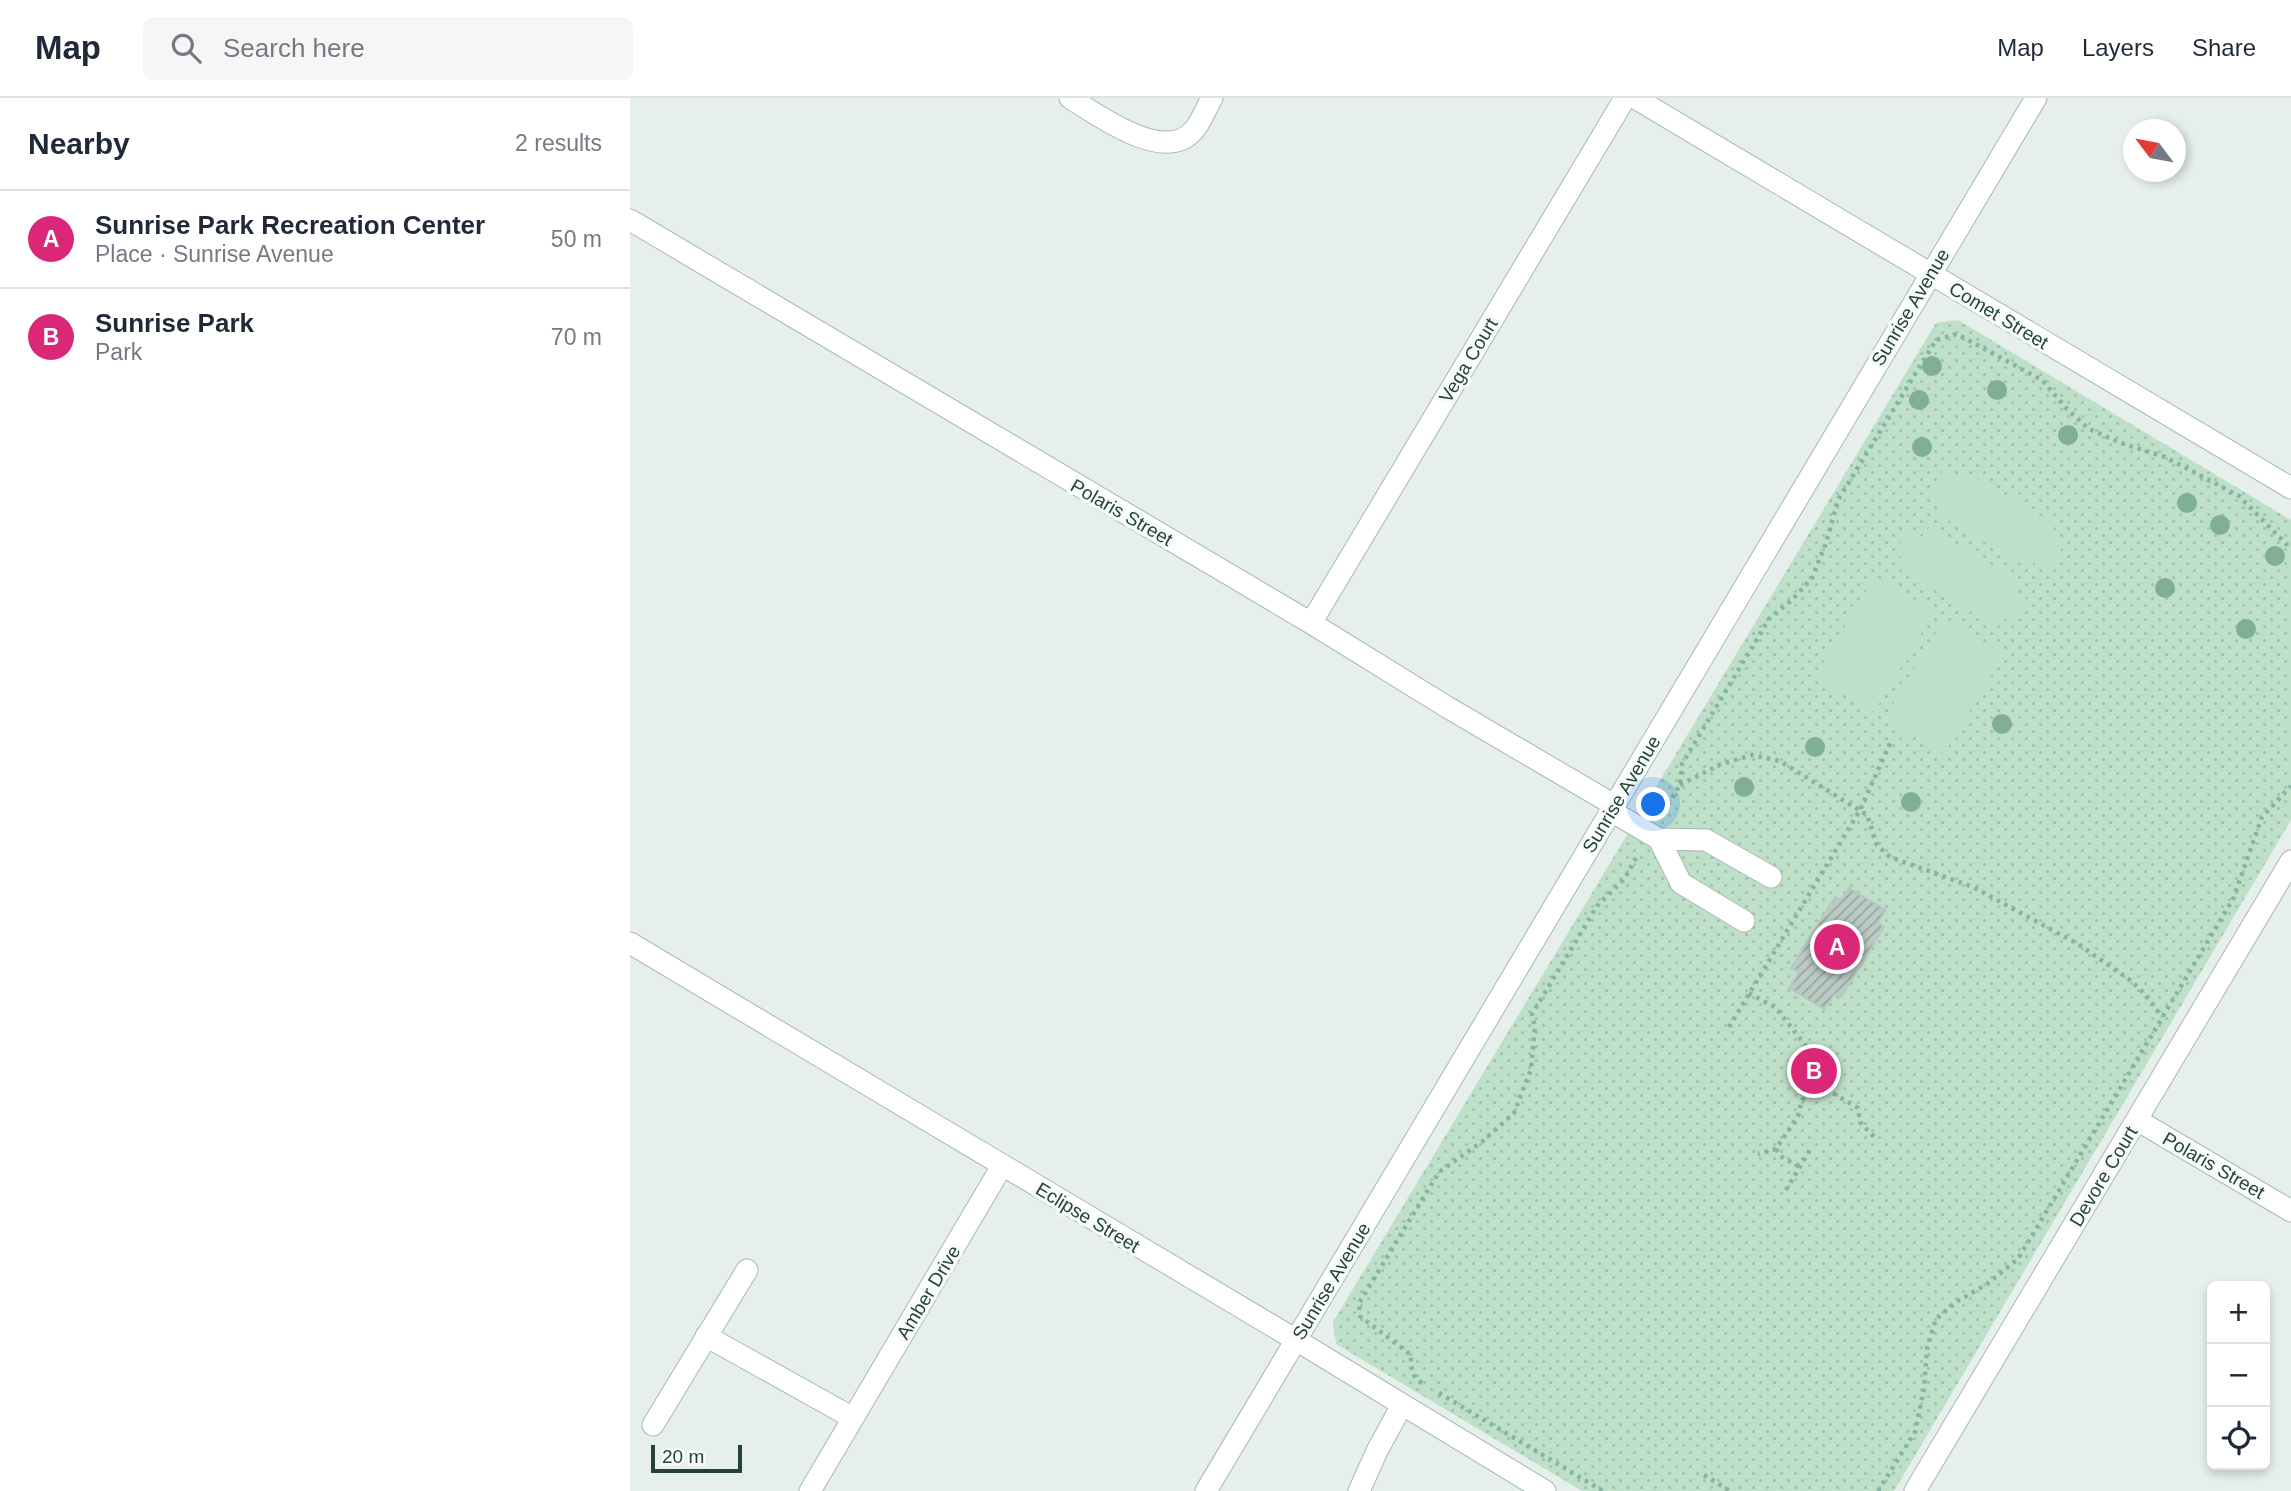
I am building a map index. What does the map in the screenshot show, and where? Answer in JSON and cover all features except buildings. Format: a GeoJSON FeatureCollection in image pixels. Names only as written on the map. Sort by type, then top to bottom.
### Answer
{"type":"FeatureCollection","features":[{"type":"Feature","properties":{"kind":"street"},"geometry":{"type":"LineString","coordinates":[[1070,98],[1137,136],[1162,144],[1182,139],[1193,131],[1212,98]]}},
{"type":"Feature","properties":{"kind":"street","name":"Vega Court"},"geometry":{"type":"LineString","coordinates":[[1311,623],[1625,98]]}},
{"type":"Feature","properties":{"kind":"street","name":"Comet Street"},"geometry":{"type":"LineString","coordinates":[[1635,98],[2291,488]]}},
{"type":"Feature","properties":{"kind":"street","name":"Sunrise Avenue"},"geometry":{"type":"LineString","coordinates":[[1206,1491],[2036,98]]}},
{"type":"Feature","properties":{"kind":"street","name":"Polaris Street"},"geometry":{"type":"LineString","coordinates":[[630,220],[1311,623],[1659,839]]}},
{"type":"Feature","properties":{"kind":"street"},"geometry":{"type":"LineString","coordinates":[[1744,921],[1681,883],[1659,839],[1706,840],[1771,877]]}},
{"type":"Feature","properties":{"kind":"street","name":"Devore Court"},"geometry":{"type":"LineString","coordinates":[[1914,1491],[2291,861]]}},
{"type":"Feature","properties":{"kind":"street","name":"Eclipse Street"},"geometry":{"type":"LineString","coordinates":[[630,943],[1296,1339],[1545,1491]]}},
{"type":"Feature","properties":{"kind":"street","name":"Polaris Street"},"geometry":{"type":"LineString","coordinates":[[2137,1120],[2291,1211]]}},
{"type":"Feature","properties":{"kind":"street","name":"Amber Drive"},"geometry":{"type":"LineString","coordinates":[[810,1491],[1003,1166]]}},
{"type":"Feature","properties":{"kind":"street"},"geometry":{"type":"LineString","coordinates":[[653,1425],[747,1270]]}},
{"type":"Feature","properties":{"kind":"street"},"geometry":{"type":"LineString","coordinates":[[706,1336],[853,1418]]}},
{"type":"Feature","properties":{"kind":"street"},"geometry":{"type":"LineString","coordinates":[[1359,1491],[1402,1405]]}},
{"type":"Feature","properties":{"kind":"path"},"geometry":{"type":"LineString","coordinates":[[1729,1027],[1860,810],[1892,739]]}},
{"type":"Feature","properties":{"kind":"path"},"geometry":{"type":"LineString","coordinates":[[1680,785],[1719,765],[1752,755],[1780,761],[1867,815],[1877,845],[1890,858],[1973,887],[2066,937],[2130,980],[2146,995],[2162,1017]]}},
{"type":"Feature","properties":{"kind":"path"},"geometry":{"type":"LineString","coordinates":[[1878,1491],[1915,1432],[1924,1389],[1927,1348],[1936,1319],[2018,1259],[2233,899],[2262,817],[2291,786]]}},
{"type":"Feature","properties":{"kind":"path"},"geometry":{"type":"LineString","coordinates":[[1749,993],[1776,1008],[1828,1074],[1826,1089]]}},
{"type":"Feature","properties":{"kind":"path"},"geometry":{"type":"LineString","coordinates":[[1826,1089],[1858,1108],[1860,1122],[1877,1140]]}},
{"type":"Feature","properties":{"kind":"path"},"geometry":{"type":"LineString","coordinates":[[1758,1154],[1776,1149],[1798,1116],[1802,1100],[1826,1089]]}},
{"type":"Feature","properties":{"kind":"path"},"geometry":{"type":"LineString","coordinates":[[1786,1190],[1811,1148]]}},
{"type":"Feature","properties":{"kind":"path"},"geometry":{"type":"LineString","coordinates":[[1776,1149],[1782,1157],[1800,1167]]}},
{"type":"Feature","properties":{"kind":"path"},"geometry":{"type":"LineString","coordinates":[[1704,1475],[1730,1491]]}},
{"type":"Feature","properties":{"kind":"green space"},"geometry":{"type":"Polygon","coordinates":[[[1958,320],[2291,520],[2291,820],[1894,1491],[1582,1491],[1336,1344],[1333,1322],[1936,323],[1958,320]]]}},
{"type":"Feature","properties":{"kind":"green space"},"geometry":{"type":"Polygon","coordinates":[[[1963,470],[2056,525],[2050,535],[2064,544],[2050,568],[2035,560],[2030,569],[1938,514],[1943,504],[1928,496],[1943,471],[1957,480],[1963,470]]]}},
{"type":"Feature","properties":{"kind":"green space"},"geometry":{"type":"Polygon","coordinates":[[[1929,527],[2021,583],[2016,592],[2030,601],[2015,625],[2001,616],[1995,626],[1903,571],[1908,561],[1894,553],[1909,528],[1923,537],[1929,527]]]}},
{"type":"Feature","properties":{"kind":"green space"},"geometry":{"type":"Polygon","coordinates":[[[1875,576],[1934,612],[1874,712],[1815,677],[1875,576]]]}},
{"type":"Feature","properties":{"kind":"green space"},"geometry":{"type":"Polygon","coordinates":[[[1945,618],[2004,654],[1944,754],[1884,719],[1945,618]]]}},
{"type":"Feature","properties":{"kind":"place","name":"Sunrise Park Recreation Center"},"geometry":{"type":"Point","coordinates":[1837,947]}},
{"type":"Feature","properties":{"kind":"place","name":"Sunrise Park"},"geometry":{"type":"Point","coordinates":[1814,1071]}}]}
